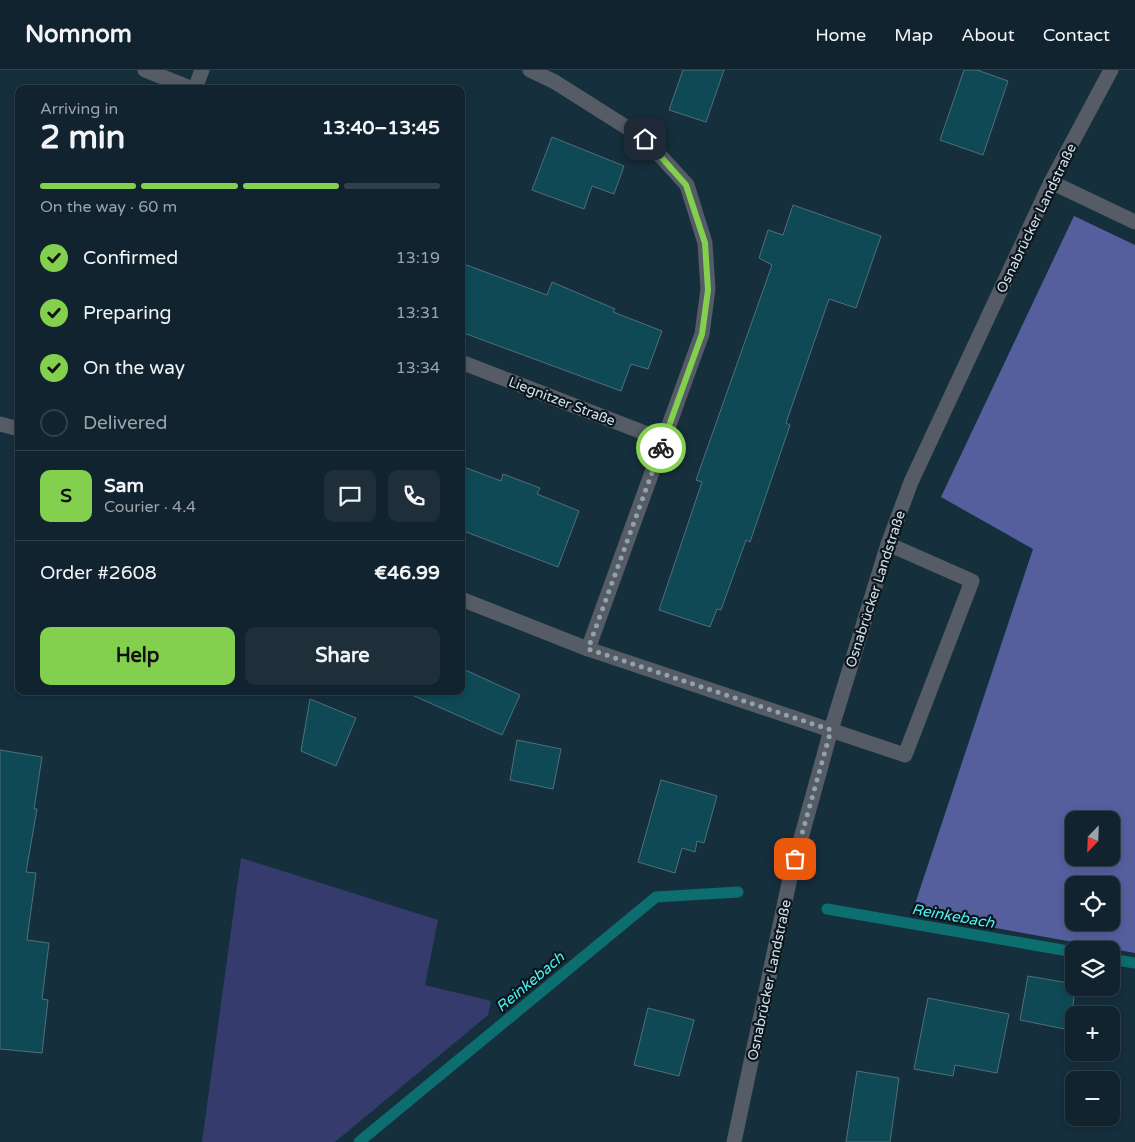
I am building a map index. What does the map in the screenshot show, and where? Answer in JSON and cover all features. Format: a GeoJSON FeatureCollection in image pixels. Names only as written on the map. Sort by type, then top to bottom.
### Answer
{"type":"FeatureCollection","features":[{"type":"Feature","properties":{"kind":"street"},"geometry":{"type":"LineString","coordinates":[[145,70],[184,85]]}},
{"type":"Feature","properties":{"kind":"street"},"geometry":{"type":"LineString","coordinates":[[196,85],[202,70]]}},
{"type":"Feature","properties":{"kind":"street"},"geometry":{"type":"LineString","coordinates":[[530,70],[555,82],[645,139],[686,185],[705,243],[708,290],[702,334],[588,649]]}},
{"type":"Feature","properties":{"kind":"street","name":"Osnabrücker Landstraße"},"geometry":{"type":"LineString","coordinates":[[734,1142],[790,878],[831,730],[888,544],[911,482],[1051,182],[1111,70]]}},
{"type":"Feature","properties":{"kind":"street"},"geometry":{"type":"LineString","coordinates":[[1051,182],[1135,222]]}},
{"type":"Feature","properties":{"kind":"street","name":"Liegnitzer Straße"},"geometry":{"type":"LineString","coordinates":[[465,364],[664,440]]}},
{"type":"Feature","properties":{"kind":"street"},"geometry":{"type":"LineString","coordinates":[[0,424],[15,428]]}},
{"type":"Feature","properties":{"kind":"street"},"geometry":{"type":"LineString","coordinates":[[465,601],[588,649],[905,755],[972,580],[888,544]]}},
{"type":"Feature","properties":{"kind":"shaded area"},"geometry":{"type":"Polygon","coordinates":[[[1074,216],[1135,245],[1135,953],[1120,950],[1120,941],[1068,941],[912,913],[1033,549],[941,497],[1074,216]]]}},
{"type":"Feature","properties":{"kind":"shaded area"},"geometry":{"type":"Polygon","coordinates":[[[241,858],[438,920],[425,985],[491,1001],[488,1015],[335,1142],[202,1142],[241,858]]]}},
{"type":"Feature","properties":{"kind":"building"},"geometry":{"type":"Polygon","coordinates":[[[683,70],[724,70],[706,122],[669,110],[683,70]]]}},
{"type":"Feature","properties":{"kind":"building"},"geometry":{"type":"Polygon","coordinates":[[[964,70],[977,70],[1008,81],[983,155],[940,140],[964,70]]]}},
{"type":"Feature","properties":{"kind":"building"},"geometry":{"type":"Polygon","coordinates":[[[552,137],[624,166],[614,194],[592,186],[584,209],[532,190],[552,137]]]}},
{"type":"Feature","properties":{"kind":"building"},"geometry":{"type":"Polygon","coordinates":[[[793,205],[881,236],[856,308],[829,299],[786,423],[790,425],[750,542],[746,540],[721,610],[717,609],[710,627],[659,610],[702,482],[696,480],[772,265],[759,258],[768,230],[783,235],[793,205]]]}},
{"type":"Feature","properties":{"kind":"building"},"geometry":{"type":"Polygon","coordinates":[[[465,264],[547,295],[552,282],[615,309],[613,312],[662,331],[648,369],[631,364],[621,391],[465,333],[465,264]]]}},
{"type":"Feature","properties":{"kind":"building"},"geometry":{"type":"Polygon","coordinates":[[[465,468],[501,481],[503,474],[540,488],[537,494],[579,511],[558,567],[465,532],[465,468]]]}},
{"type":"Feature","properties":{"kind":"building"},"geometry":{"type":"Polygon","coordinates":[[[465,670],[520,695],[502,735],[412,695],[465,695],[465,670]]]}},
{"type":"Feature","properties":{"kind":"building"},"geometry":{"type":"Polygon","coordinates":[[[310,699],[356,718],[336,766],[301,751],[310,699]]]}},
{"type":"Feature","properties":{"kind":"building"},"geometry":{"type":"Polygon","coordinates":[[[517,740],[561,749],[553,789],[510,780],[517,740]]]}},
{"type":"Feature","properties":{"kind":"building"},"geometry":{"type":"Polygon","coordinates":[[[0,750],[42,757],[34,809],[37,809],[26,872],[36,873],[27,940],[49,943],[42,999],[48,1000],[42,1053],[0,1049],[0,750]]]}},
{"type":"Feature","properties":{"kind":"building"},"geometry":{"type":"Polygon","coordinates":[[[661,780],[717,796],[704,843],[697,841],[695,852],[682,848],[675,873],[638,862],[661,780]]]}},
{"type":"Feature","properties":{"kind":"building"},"geometry":{"type":"Polygon","coordinates":[[[1028,976],[1065,982],[1065,996],[1074,996],[1073,1006],[1065,1006],[1065,1029],[1020,1020],[1028,976]]]}},
{"type":"Feature","properties":{"kind":"building"},"geometry":{"type":"Polygon","coordinates":[[[928,998],[1009,1014],[997,1073],[955,1065],[953,1076],[914,1069],[928,998]]]}},
{"type":"Feature","properties":{"kind":"building"},"geometry":{"type":"Polygon","coordinates":[[[648,1008],[694,1020],[679,1076],[634,1065],[648,1008]]]}},
{"type":"Feature","properties":{"kind":"building"},"geometry":{"type":"Polygon","coordinates":[[[857,1071],[899,1078],[890,1142],[846,1142],[857,1071]]]}},
{"type":"Feature","properties":{"kind":"waterway","name":"Reinkebach"},"geometry":{"type":"LineString","coordinates":[[359,1142],[656,897],[738,892]]}},
{"type":"Feature","properties":{"kind":"waterway","name":"Reinkebach"},"geometry":{"type":"LineString","coordinates":[[827,909],[1065,950]]}},
{"type":"Feature","properties":{"kind":"waterway","name":"Reinkebach"},"geometry":{"type":"LineString","coordinates":[[1120,960],[1135,963]]}},
{"type":"Feature","properties":{"kind":"way so far"},"geometry":{"type":"LineString","coordinates":[[661,448],[588,649],[831,730],[795,859]]}},
{"type":"Feature","properties":{"kind":"route"},"geometry":{"type":"LineString","coordinates":[[645,139],[686,185],[705,243],[708,290],[702,334],[661,448]]}}]}
